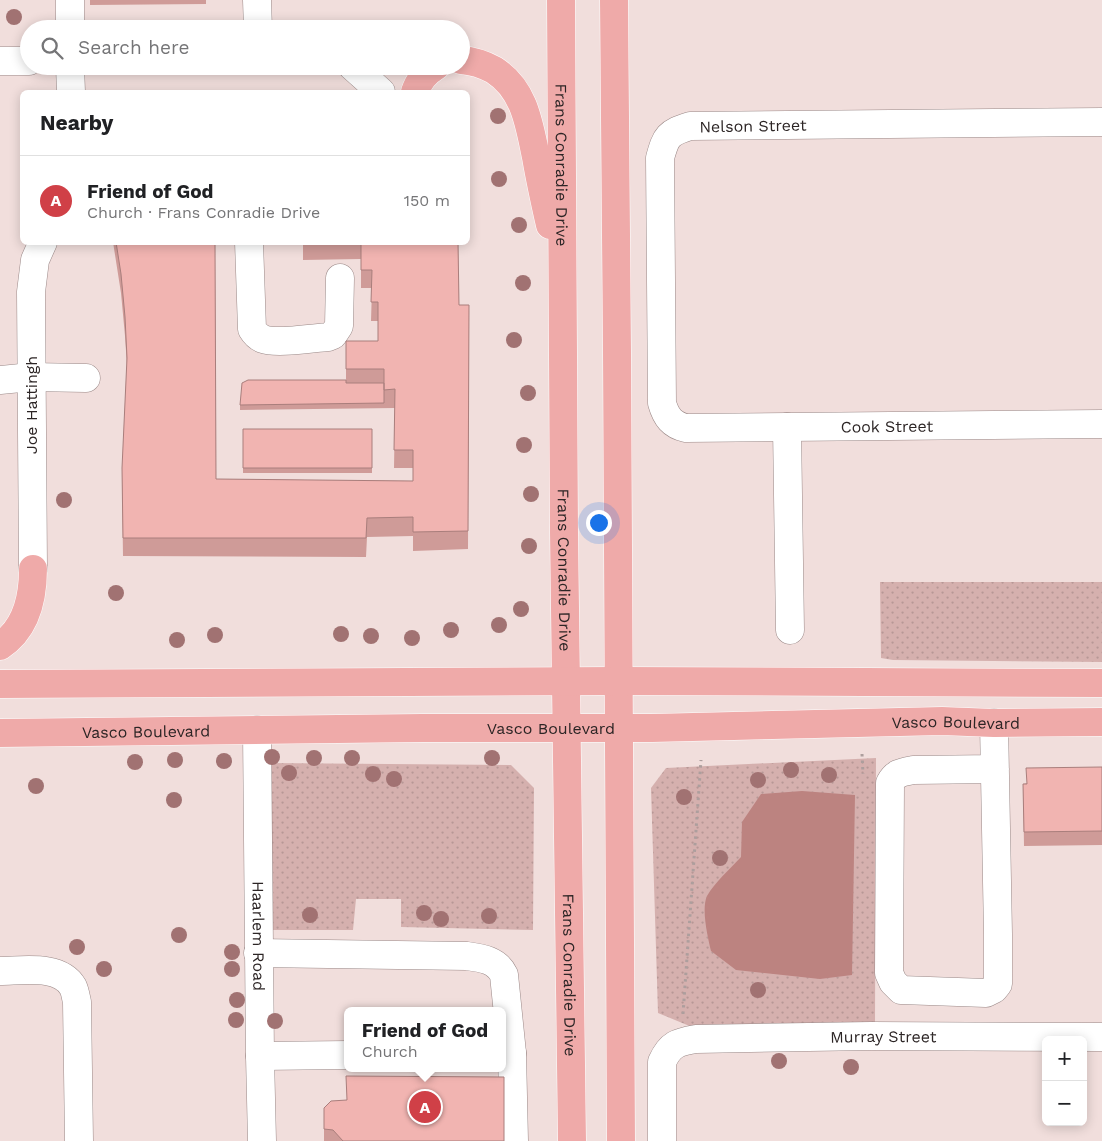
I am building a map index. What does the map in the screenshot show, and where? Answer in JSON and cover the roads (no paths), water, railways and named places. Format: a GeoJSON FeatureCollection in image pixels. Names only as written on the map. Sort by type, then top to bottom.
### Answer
{"type":"FeatureCollection","features":[{"type":"Feature","properties":{"kind":"main road","name":"Frans Conradie Drive"},"geometry":{"type":"LineString","coordinates":[[560,0],[572,1141]]}},
{"type":"Feature","properties":{"kind":"main road"},"geometry":{"type":"LineString","coordinates":[[614,0],[621,1141]]}},
{"type":"Feature","properties":{"kind":"main road"},"geometry":{"type":"LineString","coordinates":[[470,61],[476,62],[501,75],[518,92],[523,102],[562,288]]}},
{"type":"Feature","properties":{"kind":"main road"},"geometry":{"type":"LineString","coordinates":[[416,90],[424,75]]}},
{"type":"Feature","properties":{"kind":"main road"},"geometry":{"type":"LineString","coordinates":[[0,646],[16,632],[27,612],[33,586],[33,569]]}},
{"type":"Feature","properties":{"kind":"main road"},"geometry":{"type":"LineString","coordinates":[[0,684],[618,681],[1102,683]]}},
{"type":"Feature","properties":{"kind":"main road","name":"Vasco Boulevard"},"geometry":{"type":"LineString","coordinates":[[0,733],[422,728],[618,728],[942,721],[994,723],[1102,722]]}},
{"type":"Feature","properties":{"kind":"street"},"geometry":{"type":"LineString","coordinates":[[70,0],[70,20]]}},
{"type":"Feature","properties":{"kind":"street"},"geometry":{"type":"LineString","coordinates":[[257,0],[258,20]]}},
{"type":"Feature","properties":{"kind":"street"},"geometry":{"type":"LineString","coordinates":[[0,61],[20,61]]}},
{"type":"Feature","properties":{"kind":"street"},"geometry":{"type":"LineString","coordinates":[[70,75],[71,90]]}},
{"type":"Feature","properties":{"kind":"street"},"geometry":{"type":"LineString","coordinates":[[362,75],[379,90]]}},
{"type":"Feature","properties":{"kind":"street","name":"Nelson Street"},"geometry":{"type":"LineString","coordinates":[[673,422],[664,411],[662,393],[660,158],[670,134],[690,126],[1102,122]]}},
{"type":"Feature","properties":{"kind":"street","name":"Joe Hattingh"},"geometry":{"type":"LineString","coordinates":[[33,569],[31,292],[35,260],[42,245]]}},
{"type":"Feature","properties":{"kind":"street"},"geometry":{"type":"LineString","coordinates":[[249,245],[252,329],[261,339],[328,338],[333,335],[339,326],[340,278]]}},
{"type":"Feature","properties":{"kind":"street"},"geometry":{"type":"LineString","coordinates":[[0,380],[31,377],[86,378]]}},
{"type":"Feature","properties":{"kind":"street","name":"Cook Street"},"geometry":{"type":"LineString","coordinates":[[673,422],[678,426],[686,428],[1102,424]]}},
{"type":"Feature","properties":{"kind":"street"},"geometry":{"type":"LineString","coordinates":[[788,427],[790,630]]}},
{"type":"Feature","properties":{"kind":"street"},"geometry":{"type":"LineString","coordinates":[[994,723],[998,984],[994,989],[986,993],[901,990],[893,982],[889,972],[888,792],[890,783],[893,776],[900,772],[913,770],[994,769]]}},
{"type":"Feature","properties":{"kind":"street","name":"Haarlem Road"},"geometry":{"type":"LineString","coordinates":[[257,730],[258,953],[262,1141]]}},
{"type":"Feature","properties":{"kind":"street"},"geometry":{"type":"LineString","coordinates":[[258,953],[467,956],[493,962],[501,968],[504,975],[505,1007]]}},
{"type":"Feature","properties":{"kind":"street"},"geometry":{"type":"LineString","coordinates":[[0,971],[56,973],[66,978],[73,988],[77,1002],[79,1141]]}},
{"type":"Feature","properties":{"kind":"street"},"geometry":{"type":"LineString","coordinates":[[506,1028],[514,1141]]}},
{"type":"Feature","properties":{"kind":"street","name":"Murray Street"},"geometry":{"type":"LineString","coordinates":[[662,1141],[662,1062],[674,1046],[696,1038],[871,1036],[1102,1037]]}},
{"type":"Feature","properties":{"kind":"street"},"geometry":{"type":"LineString","coordinates":[[260,1056],[344,1055]]}},
{"type":"Feature","properties":{"kind":"place","name":"Friend of God"},"geometry":{"type":"Point","coordinates":[425,1107]}}]}
